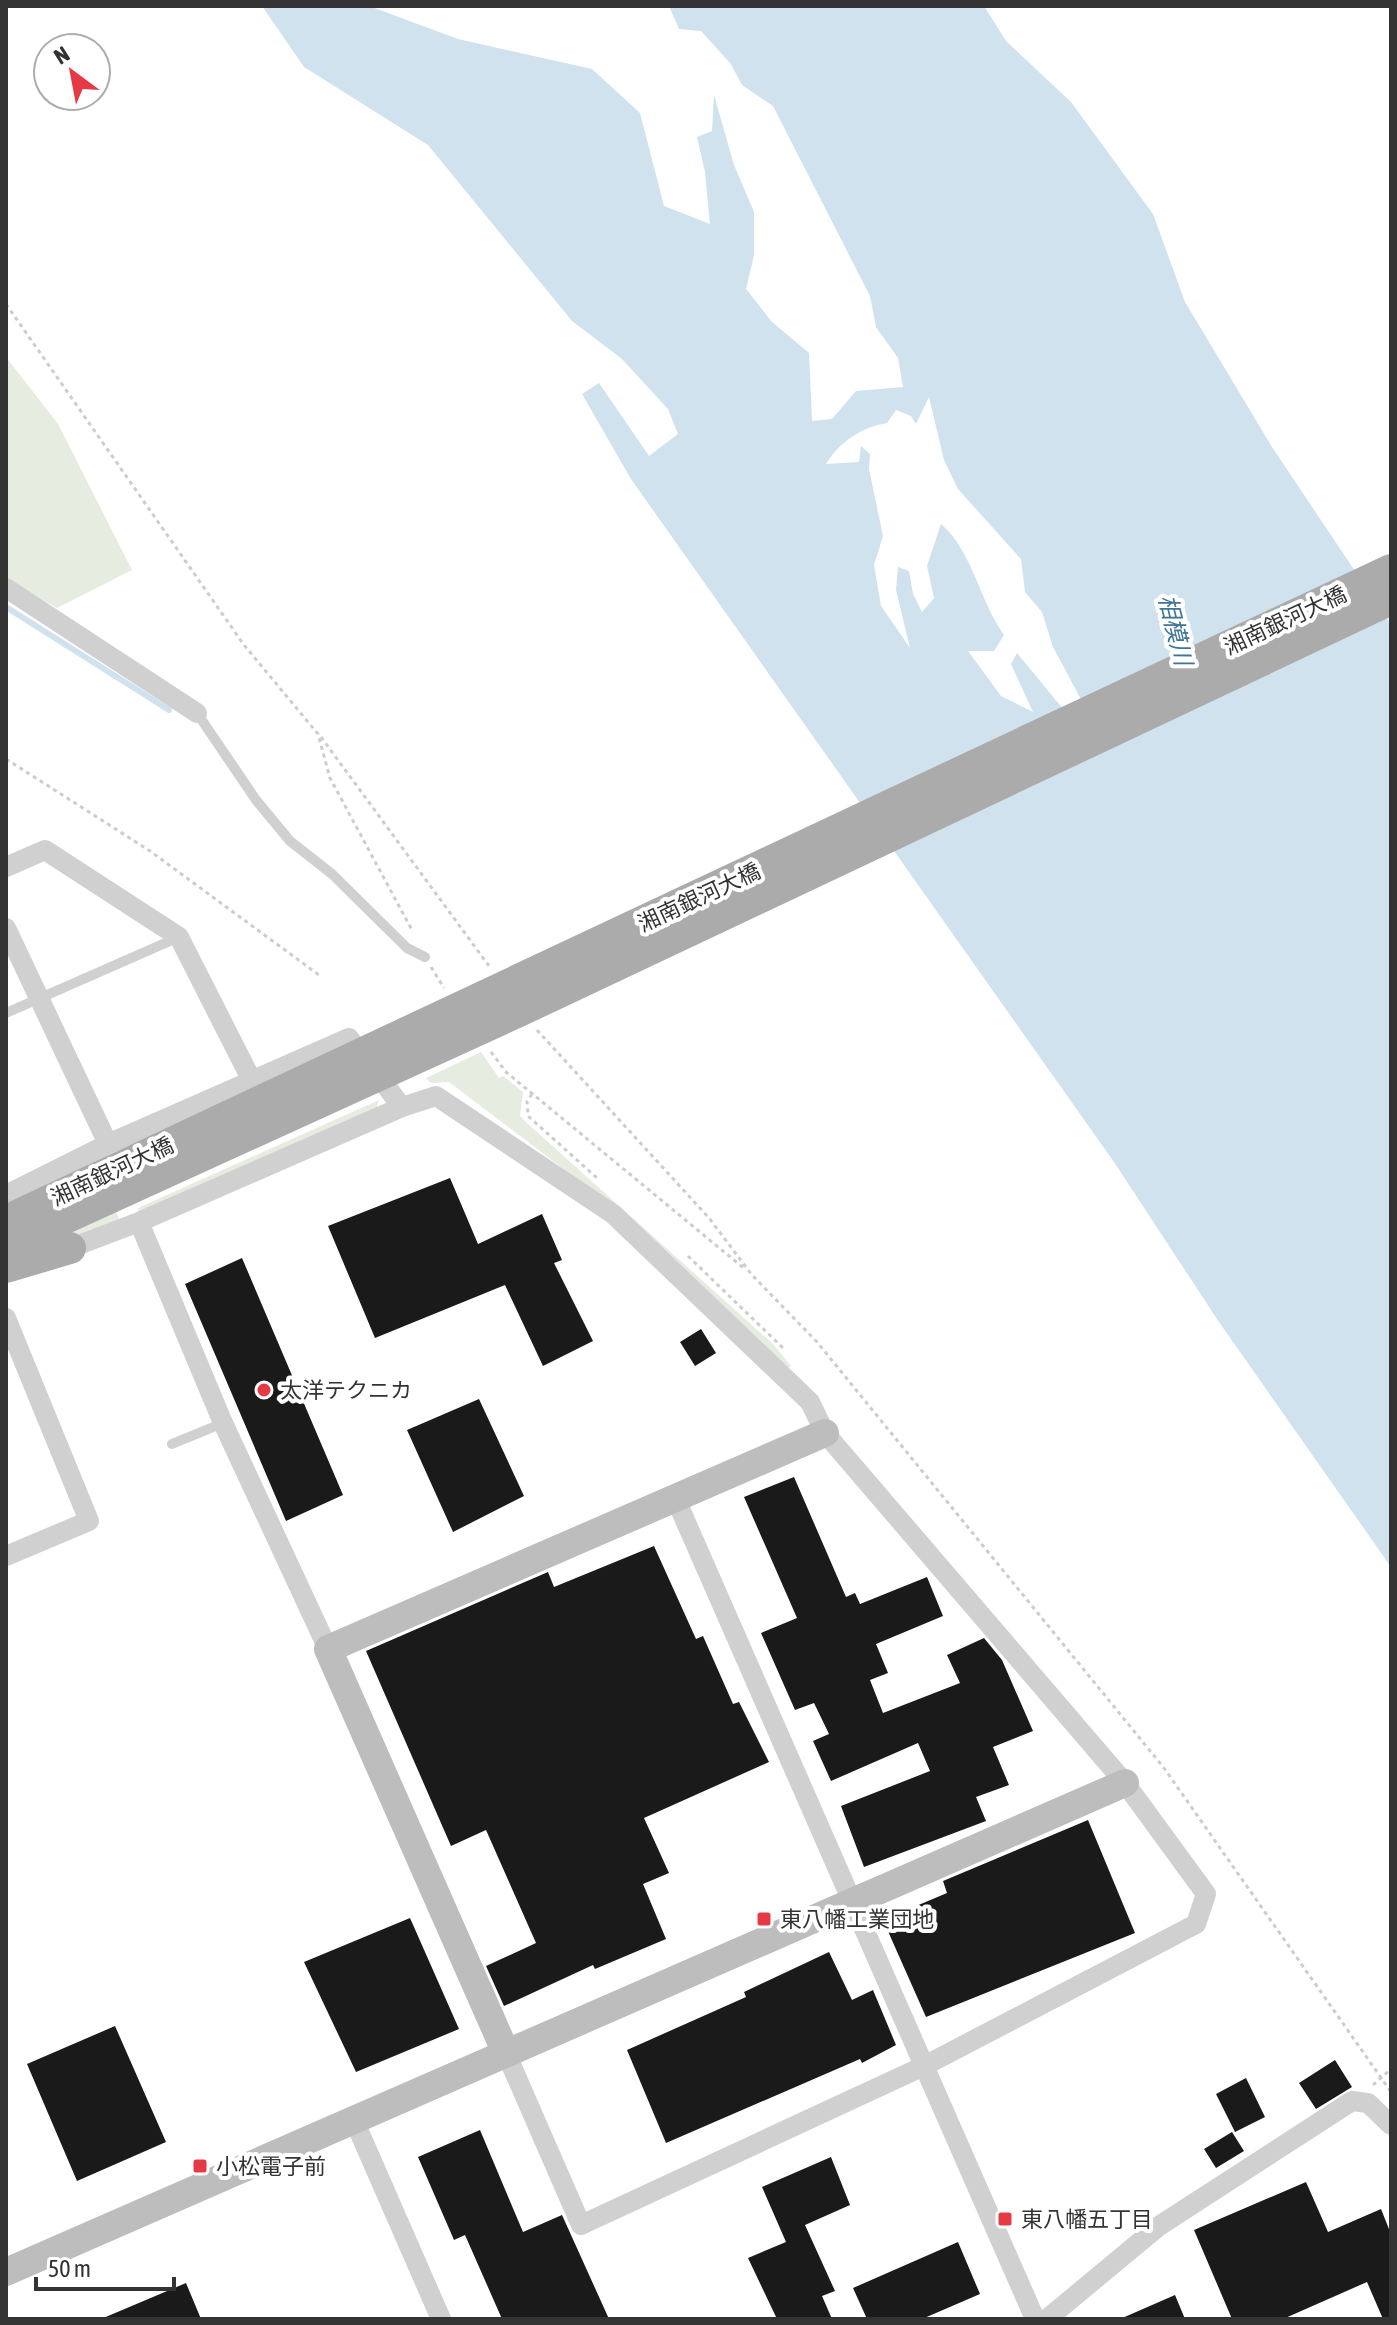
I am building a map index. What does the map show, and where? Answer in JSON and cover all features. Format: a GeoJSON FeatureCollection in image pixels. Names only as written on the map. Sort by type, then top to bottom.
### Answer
{"type":"FeatureCollection","features":[{"type":"Feature","properties":{"kind":"main road","name":"湘南銀河大橋"},"geometry":{"type":"LineString","coordinates":[[6,1221],[1391,570]]}},
{"type":"Feature","properties":{"kind":"main road","name":"湘南銀河大橋"},"geometry":{"type":"LineString","coordinates":[[6,1245],[519,1011],[1391,599]]}},
{"type":"Feature","properties":{"kind":"main road"},"geometry":{"type":"LineString","coordinates":[[6,1267],[70,1248]]}},
{"type":"Feature","properties":{"kind":"street"},"geometry":{"type":"LineString","coordinates":[[6,588],[197,713]]}},
{"type":"Feature","properties":{"kind":"street"},"geometry":{"type":"LineString","coordinates":[[6,867],[45,850],[179,937],[252,1081]]}},
{"type":"Feature","properties":{"kind":"street"},"geometry":{"type":"LineString","coordinates":[[6,928],[108,1144]]}},
{"type":"Feature","properties":{"kind":"street"},"geometry":{"type":"LineString","coordinates":[[6,1195],[108,1144],[349,1038],[402,1107]]}},
{"type":"Feature","properties":{"kind":"street"},"geometry":{"type":"LineString","coordinates":[[6,1278],[402,1107],[436,1096],[613,1214],[810,1402],[825,1433],[1125,1783],[1206,1894],[1196,1924],[924,2066],[581,2225],[328,1649],[223,1423],[139,1222]]}},
{"type":"Feature","properties":{"kind":"street"},"geometry":{"type":"LineString","coordinates":[[6,1318],[89,1521],[6,1556]]}},
{"type":"Feature","properties":{"kind":"street"},"geometry":{"type":"LineString","coordinates":[[328,1649],[674,1495],[825,1433]]}},
{"type":"Feature","properties":{"kind":"street"},"geometry":{"type":"LineString","coordinates":[[674,1495],[1035,2319]]}},
{"type":"Feature","properties":{"kind":"street"},"geometry":{"type":"LineString","coordinates":[[6,2272],[1125,1783]]}},
{"type":"Feature","properties":{"kind":"street"},"geometry":{"type":"LineString","coordinates":[[1047,2319],[1159,2226],[1352,2101],[1368,2103],[1391,2125]]}},
{"type":"Feature","properties":{"kind":"street"},"geometry":{"type":"LineString","coordinates":[[354,2120],[441,2319]]}},
{"type":"Feature","properties":{"kind":"lane"},"geometry":{"type":"LineString","coordinates":[[197,713],[256,800],[290,841],[332,874],[407,948],[425,957]]}},
{"type":"Feature","properties":{"kind":"lane"},"geometry":{"type":"LineString","coordinates":[[6,1013],[179,937]]}},
{"type":"Feature","properties":{"kind":"lane"},"geometry":{"type":"LineString","coordinates":[[172,1444],[223,1423]]}},
{"type":"Feature","properties":{"kind":"path"},"geometry":{"type":"LineString","coordinates":[[6,304],[226,619],[318,734],[497,977]]}},
{"type":"Feature","properties":{"kind":"path"},"geometry":{"type":"LineString","coordinates":[[318,734],[330,778],[441,983]]}},
{"type":"Feature","properties":{"kind":"path"},"geometry":{"type":"LineString","coordinates":[[6,759],[150,851],[319,975]]}},
{"type":"Feature","properties":{"kind":"path"},"geometry":{"type":"LineString","coordinates":[[529,1021],[709,1218],[752,1275],[870,1405],[1164,1768],[1391,2092]]}},
{"type":"Feature","properties":{"kind":"path"},"geometry":{"type":"LineString","coordinates":[[506,1072],[752,1275]]}},
{"type":"Feature","properties":{"kind":"path"},"geometry":{"type":"LineString","coordinates":[[1382,2078],[1391,2069]]}},
{"type":"Feature","properties":{"kind":"shaded area"},"geometry":{"type":"Polygon","coordinates":[[[6,357],[58,424],[132,570],[57,608],[6,579],[6,357]]]}},
{"type":"Feature","properties":{"kind":"shaded area"},"geometry":{"type":"Polygon","coordinates":[[[481,1052],[499,1078],[503,1076],[523,1092],[520,1116],[773,1344],[791,1366],[788,1369],[594,1192],[449,1082],[431,1083],[426,1078],[481,1052]]]}},
{"type":"Feature","properties":{"kind":"shaded area"},"geometry":{"type":"Polygon","coordinates":[[[379,1100],[376,1110],[139,1213],[138,1208],[379,1100]]]}},
{"type":"Feature","properties":{"kind":"shaded area"},"geometry":{"type":"Polygon","coordinates":[[[115,1210],[119,1218],[117,1222],[6,1261],[115,1210]]]}},
{"type":"Feature","properties":{"kind":"water","name":"相模川"},"geometry":{"type":"Polygon","coordinates":[[[262,6],[369,6],[458,39],[592,69],[640,113],[664,206],[710,224],[705,172],[697,137],[712,131],[714,95],[734,165],[754,212],[754,255],[746,289],[772,322],[809,353],[812,421],[832,419],[856,391],[903,387],[898,358],[876,327],[870,296],[773,106],[742,85],[731,64],[701,31],[679,29],[669,6],[984,6],[1006,41],[1071,102],[1153,214],[1185,302],[1272,447],[1391,625],[1391,1567],[1219,1322],[1114,1162],[631,479],[582,394],[599,383],[649,456],[678,434],[668,409],[622,359],[572,321],[428,145],[304,67],[262,6]],[[929,397],[916,424],[911,416],[896,410],[887,423],[869,428],[844,442],[826,464],[859,462],[861,446],[870,454],[869,469],[883,536],[874,565],[881,606],[910,648],[896,590],[898,567],[909,571],[913,594],[922,612],[934,598],[927,566],[941,524],[961,548],[1004,635],[994,651],[968,651],[1001,696],[1033,712],[1011,664],[1017,653],[1078,727],[1098,731],[1053,647],[1042,612],[1025,592],[1021,559],[958,489],[944,460],[929,397]]]}},
{"type":"Feature","properties":{"kind":"building"},"geometry":{"type":"Polygon","coordinates":[[[450,1178],[478,1244],[542,1214],[562,1260],[554,1263],[593,1341],[543,1366],[505,1285],[375,1338],[328,1226],[450,1178]]]}},
{"type":"Feature","properties":{"kind":"building","name":"太洋テクニカ"},"geometry":{"type":"Polygon","coordinates":[[[242,1258],[343,1495],[286,1521],[185,1284],[242,1258]]]}},
{"type":"Feature","properties":{"kind":"building"},"geometry":{"type":"Polygon","coordinates":[[[701,1329],[716,1353],[695,1366],[680,1342],[701,1329]]]}},
{"type":"Feature","properties":{"kind":"building"},"geometry":{"type":"Polygon","coordinates":[[[479,1399],[524,1496],[453,1532],[407,1430],[479,1399]]]}},
{"type":"Feature","properties":{"kind":"building"},"geometry":{"type":"Polygon","coordinates":[[[794,1477],[846,1597],[855,1593],[860,1604],[927,1577],[943,1616],[876,1644],[888,1673],[870,1680],[883,1713],[960,1683],[947,1655],[984,1638],[1002,1660],[1033,1731],[993,1747],[1009,1785],[976,1797],[986,1821],[864,1867],[841,1806],[930,1771],[918,1743],[831,1781],[813,1741],[829,1734],[814,1703],[795,1710],[761,1633],[797,1618],[744,1497],[794,1477]]]}},
{"type":"Feature","properties":{"kind":"building"},"geometry":{"type":"Polygon","coordinates":[[[654,1546],[696,1639],[703,1636],[733,1704],[739,1702],[769,1762],[644,1818],[669,1873],[643,1884],[666,1939],[595,1969],[593,1965],[504,2006],[486,1966],[536,1943],[486,1830],[451,1846],[366,1651],[548,1572],[554,1587],[654,1546]]]}},
{"type":"Feature","properties":{"kind":"building"},"geometry":{"type":"Polygon","coordinates":[[[1088,1820],[1135,1933],[926,2017],[883,1920],[947,1893],[943,1881],[1088,1820]]]}},
{"type":"Feature","properties":{"kind":"building"},"geometry":{"type":"Polygon","coordinates":[[[410,1918],[459,2029],[356,2072],[304,1962],[410,1918]]]}},
{"type":"Feature","properties":{"kind":"building"},"geometry":{"type":"Polygon","coordinates":[[[829,1952],[852,2000],[873,1990],[896,2045],[862,2063],[860,2059],[666,2143],[627,2050],[746,1997],[744,1992],[829,1952]]]}},
{"type":"Feature","properties":{"kind":"building"},"geometry":{"type":"Polygon","coordinates":[[[115,2026],[166,2142],[77,2181],[27,2064],[115,2026]]]}},
{"type":"Feature","properties":{"kind":"building"},"geometry":{"type":"Polygon","coordinates":[[[1335,2060],[1352,2087],[1316,2109],[1299,2083],[1335,2060]]]}},
{"type":"Feature","properties":{"kind":"building"},"geometry":{"type":"Polygon","coordinates":[[[1246,2078],[1265,2117],[1235,2132],[1216,2094],[1246,2078]]]}},
{"type":"Feature","properties":{"kind":"building"},"geometry":{"type":"Polygon","coordinates":[[[480,2130],[523,2232],[562,2215],[609,2319],[502,2319],[465,2235],[454,2240],[418,2157],[480,2130]]]}},
{"type":"Feature","properties":{"kind":"building"},"geometry":{"type":"Polygon","coordinates":[[[1232,2132],[1244,2151],[1216,2168],[1204,2149],[1232,2132]]]}},
{"type":"Feature","properties":{"kind":"building"},"geometry":{"type":"Polygon","coordinates":[[[831,2157],[850,2205],[805,2225],[835,2291],[822,2296],[832,2319],[777,2319],[748,2258],[786,2242],[762,2187],[831,2157]]]}},
{"type":"Feature","properties":{"kind":"building"},"geometry":{"type":"Polygon","coordinates":[[[1306,2182],[1328,2232],[1381,2209],[1391,2234],[1391,2319],[1383,2319],[1367,2282],[1283,2319],[1232,2319],[1194,2230],[1306,2182]]]}},
{"type":"Feature","properties":{"kind":"building"},"geometry":{"type":"Polygon","coordinates":[[[958,2242],[980,2294],[922,2319],[867,2319],[853,2288],[958,2242]]]}},
{"type":"Feature","properties":{"kind":"building"},"geometry":{"type":"Polygon","coordinates":[[[186,2283],[201,2319],[101,2319],[186,2283]]]}},
{"type":"Feature","properties":{"kind":"building"},"geometry":{"type":"Polygon","coordinates":[[[1175,2295],[1185,2319],[1120,2319],[1175,2295]]]}},
{"type":"Feature","properties":{"kind":"waterway"},"geometry":{"type":"LineString","coordinates":[[6,607],[169,710]]}},
{"type":"Feature","properties":{"kind":"place","name":"太洋テクニカ"},"geometry":{"type":"Point","coordinates":[264,1390]}},
{"type":"Feature","properties":{"kind":"place","name":"東八幡工業団地"},"geometry":{"type":"Point","coordinates":[764,1919]}},
{"type":"Feature","properties":{"kind":"place","name":"小松電子前"},"geometry":{"type":"Point","coordinates":[200,2166]}},
{"type":"Feature","properties":{"kind":"place","name":"東八幡五丁目"},"geometry":{"type":"Point","coordinates":[1005,2219]}}]}
